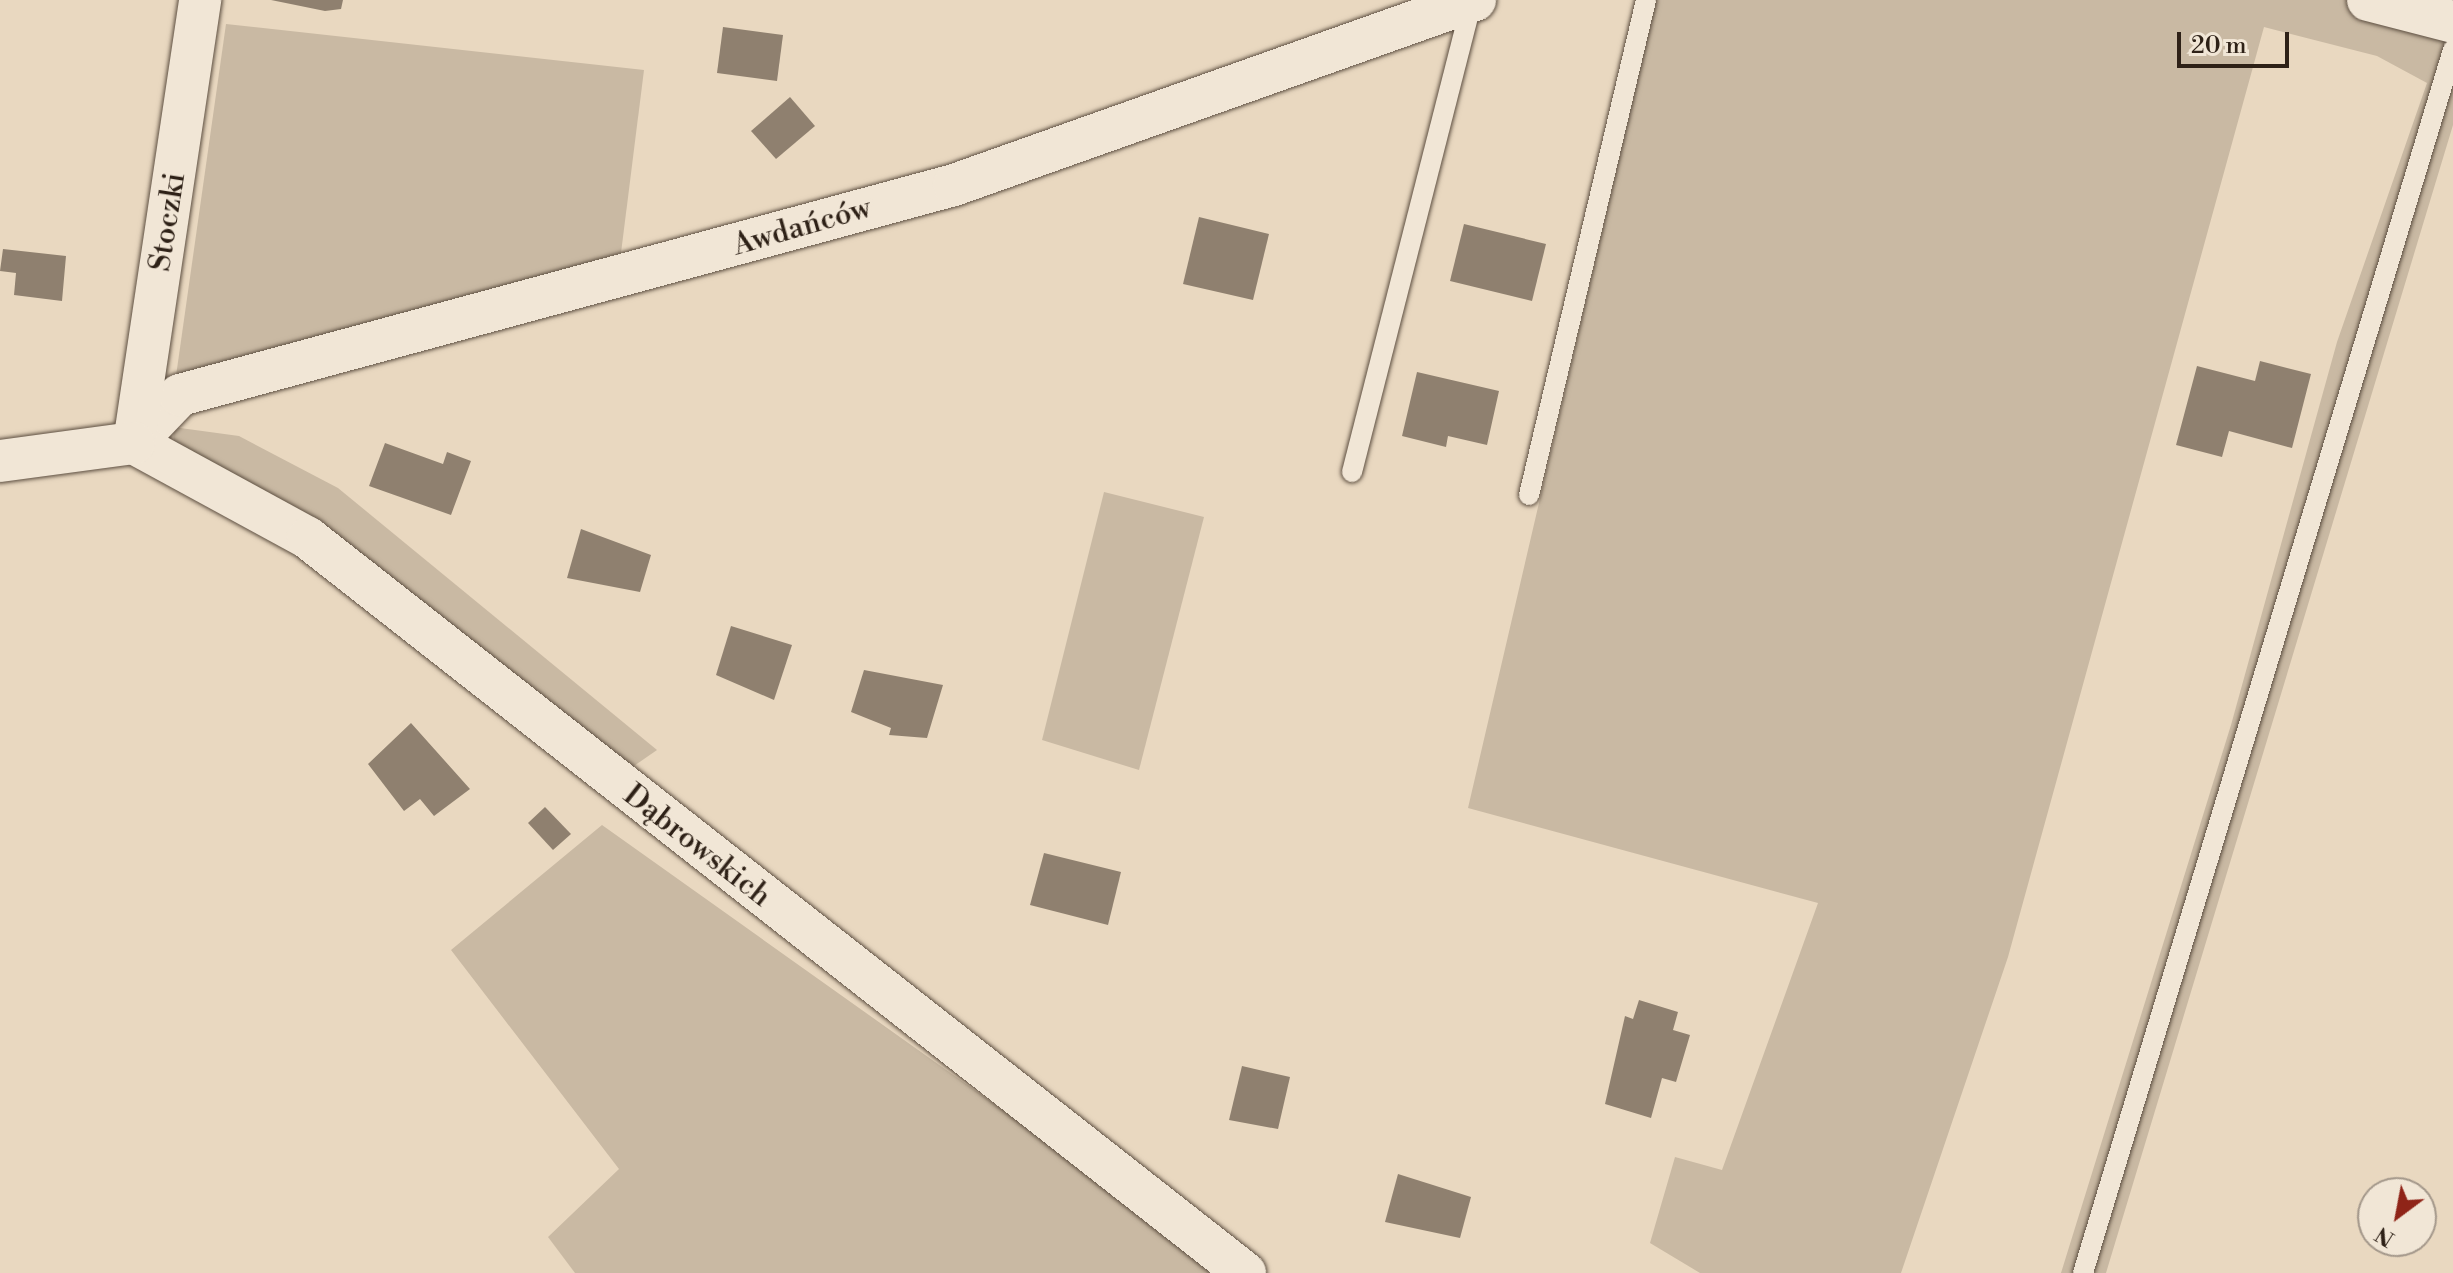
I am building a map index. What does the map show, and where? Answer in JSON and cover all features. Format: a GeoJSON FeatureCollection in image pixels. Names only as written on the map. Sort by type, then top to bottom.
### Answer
{"type":"FeatureCollection","features":[{"type":"Feature","properties":{"kind":"street","name":"Stoczki"},"geometry":{"type":"LineString","coordinates":[[134,443],[200,0]]}},
{"type":"Feature","properties":{"kind":"street","name":"Awdańców"},"geometry":{"type":"LineString","coordinates":[[134,443],[180,395],[954,185],[1473,0]]}},
{"type":"Feature","properties":{"kind":"street"},"geometry":{"type":"LineString","coordinates":[[2368,0],[2453,22]]}},
{"type":"Feature","properties":{"kind":"street"},"geometry":{"type":"LineString","coordinates":[[0,461],[134,443]]}},
{"type":"Feature","properties":{"kind":"street","name":"Dąbrowskich"},"geometry":{"type":"LineString","coordinates":[[134,443],[308,538],[1245,1273]]}},
{"type":"Feature","properties":{"kind":"lane"},"geometry":{"type":"LineString","coordinates":[[1352,472],[1473,0]]}},
{"type":"Feature","properties":{"kind":"lane"},"geometry":{"type":"LineString","coordinates":[[1529,495],[1646,0]]}},
{"type":"Feature","properties":{"kind":"lane"},"geometry":{"type":"LineString","coordinates":[[2083,1273],[2453,50]]}},
{"type":"Feature","properties":{"kind":"shaded area"},"geometry":{"type":"Polygon","coordinates":[[[1656,0],[2415,0],[2453,10],[2453,125],[2106,1273],[2061,1273],[2231,725],[2337,342],[2427,83],[2377,56],[2264,27],[2008,957],[1901,1273],[1700,1273],[1650,1243],[1675,1157],[1722,1170],[1818,903],[1468,808],[1656,0]]]}},
{"type":"Feature","properties":{"kind":"shaded area"},"geometry":{"type":"Polygon","coordinates":[[[226,24],[644,70],[621,253],[175,383],[226,24]]]}},
{"type":"Feature","properties":{"kind":"shaded area"},"geometry":{"type":"Polygon","coordinates":[[[173,427],[239,436],[338,488],[657,750],[631,768],[174,446],[173,427]]]}},
{"type":"Feature","properties":{"kind":"shaded area"},"geometry":{"type":"Polygon","coordinates":[[[1104,492],[1204,517],[1139,770],[1042,740],[1104,492]]]}},
{"type":"Feature","properties":{"kind":"shaded area"},"geometry":{"type":"Polygon","coordinates":[[[602,825],[1053,1146],[1212,1273],[575,1273],[548,1237],[619,1169],[451,950],[602,825]]]}},
{"type":"Feature","properties":{"kind":"building"},"geometry":{"type":"Polygon","coordinates":[[[271,0],[343,0],[341,9],[325,11],[271,0]]]}},
{"type":"Feature","properties":{"kind":"building"},"geometry":{"type":"Polygon","coordinates":[[[723,27],[783,35],[777,81],[717,73],[723,27]]]}},
{"type":"Feature","properties":{"kind":"building"},"geometry":{"type":"Polygon","coordinates":[[[790,97],[815,126],[776,159],[751,131],[790,97]]]}},
{"type":"Feature","properties":{"kind":"building"},"geometry":{"type":"Polygon","coordinates":[[[1199,217],[1269,234],[1253,300],[1183,284],[1199,217]]]}},
{"type":"Feature","properties":{"kind":"building"},"geometry":{"type":"Polygon","coordinates":[[[1464,224],[1546,244],[1532,301],[1450,281],[1464,224]]]}},
{"type":"Feature","properties":{"kind":"building"},"geometry":{"type":"Polygon","coordinates":[[[3,249],[66,256],[62,301],[14,295],[16,273],[0,271],[3,249]]]}},
{"type":"Feature","properties":{"kind":"building"},"geometry":{"type":"Polygon","coordinates":[[[2260,361],[2311,374],[2292,448],[2229,431],[2222,457],[2176,445],[2197,366],[2255,381],[2260,361]]]}},
{"type":"Feature","properties":{"kind":"building"},"geometry":{"type":"Polygon","coordinates":[[[1417,372],[1499,391],[1487,445],[1448,436],[1446,447],[1402,436],[1417,372]]]}},
{"type":"Feature","properties":{"kind":"building"},"geometry":{"type":"Polygon","coordinates":[[[385,443],[443,464],[447,452],[471,461],[451,515],[369,486],[385,443]]]}},
{"type":"Feature","properties":{"kind":"building"},"geometry":{"type":"Polygon","coordinates":[[[581,529],[651,555],[640,592],[567,578],[581,529]]]}},
{"type":"Feature","properties":{"kind":"building"},"geometry":{"type":"Polygon","coordinates":[[[731,626],[792,645],[774,700],[716,675],[731,626]]]}},
{"type":"Feature","properties":{"kind":"building"},"geometry":{"type":"Polygon","coordinates":[[[864,670],[943,685],[927,738],[889,735],[891,728],[851,712],[864,670]]]}},
{"type":"Feature","properties":{"kind":"building"},"geometry":{"type":"Polygon","coordinates":[[[411,723],[470,789],[434,816],[420,799],[404,811],[368,764],[411,723]]]}},
{"type":"Feature","properties":{"kind":"building"},"geometry":{"type":"Polygon","coordinates":[[[545,807],[571,834],[553,850],[528,823],[545,807]]]}},
{"type":"Feature","properties":{"kind":"building"},"geometry":{"type":"Polygon","coordinates":[[[1044,853],[1121,872],[1108,925],[1030,905],[1044,853]]]}},
{"type":"Feature","properties":{"kind":"building"},"geometry":{"type":"Polygon","coordinates":[[[1639,1000],[1678,1012],[1673,1030],[1690,1035],[1676,1082],[1662,1078],[1651,1118],[1605,1104],[1625,1016],[1633,1019],[1639,1000]]]}},
{"type":"Feature","properties":{"kind":"building"},"geometry":{"type":"Polygon","coordinates":[[[1242,1066],[1290,1077],[1278,1129],[1229,1120],[1242,1066]]]}},
{"type":"Feature","properties":{"kind":"building"},"geometry":{"type":"Polygon","coordinates":[[[1398,1174],[1471,1197],[1460,1238],[1385,1222],[1398,1174]]]}}]}
